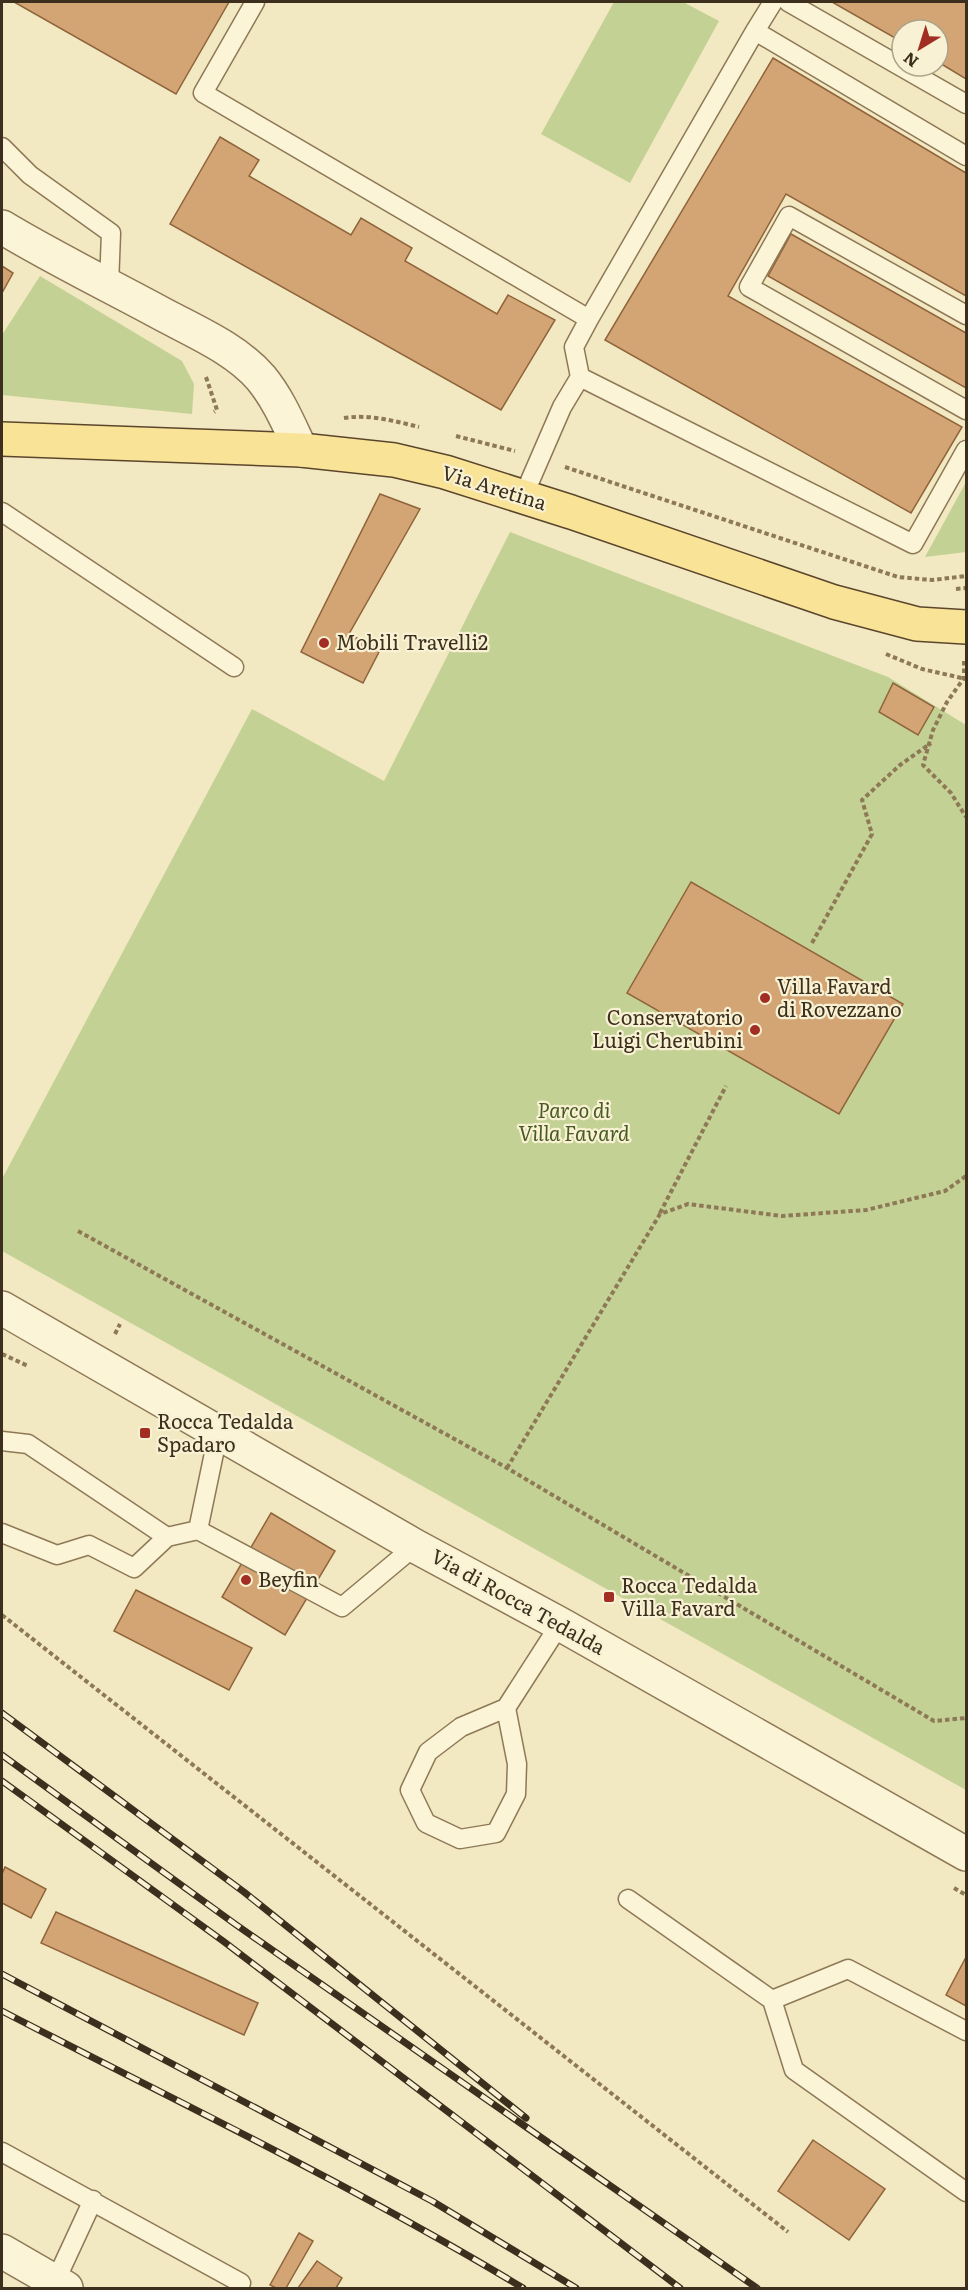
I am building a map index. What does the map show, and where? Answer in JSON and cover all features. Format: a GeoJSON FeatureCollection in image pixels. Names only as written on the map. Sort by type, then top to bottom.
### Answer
{"type":"FeatureCollection","features":[{"type":"Feature","properties":{"kind":"main road","name":"Via Aretina"},"geometry":{"type":"LineString","coordinates":[[2,439],[301,450],[394,460],[445,472],[523,497],[834,602],[917,624],[965,628]]}},
{"type":"Feature","properties":{"kind":"street"},"geometry":{"type":"LineString","coordinates":[[2,227],[51,256],[212,341],[244,363],[260,377],[273,396],[301,450]]}},
{"type":"Feature","properties":{"kind":"street","name":"Via di Rocca Tedalda"},"geometry":{"type":"LineString","coordinates":[[2,1308],[415,1546],[560,1624],[966,1854]]}},
{"type":"Feature","properties":{"kind":"street","name":"Via di Rocca Tedalda"},"geometry":{"type":"LineString","coordinates":[[2,1335],[72,1347]]}},
{"type":"Feature","properties":{"kind":"street"},"geometry":{"type":"LineString","coordinates":[[2,2251],[61,2285]]}},
{"type":"Feature","properties":{"kind":"lane"},"geometry":{"type":"LineString","coordinates":[[255,2],[203,93],[589,319]]}},
{"type":"Feature","properties":{"kind":"lane"},"geometry":{"type":"LineString","coordinates":[[523,497],[562,407],[580,376],[574,346],[772,2]]}},
{"type":"Feature","properties":{"kind":"lane"},"geometry":{"type":"LineString","coordinates":[[788,2],[966,104]]}},
{"type":"Feature","properties":{"kind":"lane"},"geometry":{"type":"LineString","coordinates":[[756,31],[966,156]]}},
{"type":"Feature","properties":{"kind":"lane"},"geometry":{"type":"LineString","coordinates":[[2,147],[30,175],[111,233],[109,285]]}},
{"type":"Feature","properties":{"kind":"lane"},"geometry":{"type":"LineString","coordinates":[[966,315],[789,216],[749,287],[966,410]]}},
{"type":"Feature","properties":{"kind":"lane"},"geometry":{"type":"LineString","coordinates":[[580,376],[913,544],[966,450]]}},
{"type":"Feature","properties":{"kind":"lane"},"geometry":{"type":"LineString","coordinates":[[2,512],[234,667]]}},
{"type":"Feature","properties":{"kind":"lane"},"geometry":{"type":"LineString","coordinates":[[198,1530],[218,1434]]}},
{"type":"Feature","properties":{"kind":"lane"},"geometry":{"type":"LineString","coordinates":[[2,1441],[28,1444],[167,1538]]}},
{"type":"Feature","properties":{"kind":"lane"},"geometry":{"type":"LineString","coordinates":[[2,1533],[57,1555],[89,1545],[134,1568],[167,1538],[198,1530],[342,1607],[415,1546]]}},
{"type":"Feature","properties":{"kind":"lane"},"geometry":{"type":"LineString","coordinates":[[506,1708],[517,1764],[516,1794],[496,1833],[460,1839],[426,1823],[410,1790],[428,1752],[461,1727],[506,1708],[560,1624]]}},
{"type":"Feature","properties":{"kind":"lane"},"geometry":{"type":"LineString","coordinates":[[628,1899],[772,2000],[794,2070],[966,2192]]}},
{"type":"Feature","properties":{"kind":"lane"},"geometry":{"type":"LineString","coordinates":[[772,2000],[848,1969],[966,2031]]}},
{"type":"Feature","properties":{"kind":"lane"},"geometry":{"type":"LineString","coordinates":[[2,2152],[241,2283]]}},
{"type":"Feature","properties":{"kind":"lane"},"geometry":{"type":"LineString","coordinates":[[61,2285],[93,2200]]}},
{"type":"Feature","properties":{"kind":"path"},"geometry":{"type":"LineString","coordinates":[[205,373],[217,410],[210,416]]}},
{"type":"Feature","properties":{"kind":"path"},"geometry":{"type":"LineString","coordinates":[[343,418],[355,416],[381,418],[421,428]]}},
{"type":"Feature","properties":{"kind":"path"},"geometry":{"type":"LineString","coordinates":[[454,436],[539,458],[898,577],[932,580],[966,576]]}},
{"type":"Feature","properties":{"kind":"path"},"geometry":{"type":"LineString","coordinates":[[965,628],[965,679],[947,702],[933,730],[923,765],[951,793],[966,817]]}},
{"type":"Feature","properties":{"kind":"path"},"geometry":{"type":"LineString","coordinates":[[882,653],[922,669],[965,679]]}},
{"type":"Feature","properties":{"kind":"path"},"geometry":{"type":"LineString","coordinates":[[812,943],[872,834],[862,800],[900,765],[931,743]]}},
{"type":"Feature","properties":{"kind":"path"},"geometry":{"type":"LineString","coordinates":[[507,1468],[660,1214],[726,1086]]}},
{"type":"Feature","properties":{"kind":"path"},"geometry":{"type":"LineString","coordinates":[[660,1214],[688,1204],[782,1216],[866,1210],[945,1191],[966,1176]]}},
{"type":"Feature","properties":{"kind":"path"},"geometry":{"type":"LineString","coordinates":[[78,1231],[507,1468],[934,1722],[966,1718]]}},
{"type":"Feature","properties":{"kind":"path"},"geometry":{"type":"LineString","coordinates":[[2,1615],[788,2232]]}},
{"type":"Feature","properties":{"kind":"green space"},"geometry":{"type":"Polygon","coordinates":[[[614,2],[683,2],[719,21],[630,183],[541,134],[614,2]]]}},
{"type":"Feature","properties":{"kind":"green space"},"geometry":{"type":"Polygon","coordinates":[[[40,276],[182,361],[194,384],[192,414],[2,395],[2,335],[40,276]]]}},
{"type":"Feature","properties":{"kind":"green space"},"geometry":{"type":"Polygon","coordinates":[[[966,482],[966,552],[925,557],[966,482]]]}},
{"type":"Feature","properties":{"kind":"green space","name":"Parco di Villa Favard"},"geometry":{"type":"Polygon","coordinates":[[[510,532],[888,677],[966,725],[966,1790],[2,1251],[2,1179],[252,709],[384,781],[510,532]]]}},
{"type":"Feature","properties":{"kind":"building"},"geometry":{"type":"Polygon","coordinates":[[[14,2],[229,2],[176,94],[14,2]]]}},
{"type":"Feature","properties":{"kind":"building"},"geometry":{"type":"Polygon","coordinates":[[[832,2],[966,2],[966,79],[950,69],[950,18],[890,18],[890,35],[832,2]]]}},
{"type":"Feature","properties":{"kind":"building"},"geometry":{"type":"Polygon","coordinates":[[[773,58],[966,173],[966,296],[786,194],[728,296],[962,427],[911,513],[605,340],[773,58]]]}},
{"type":"Feature","properties":{"kind":"building"},"geometry":{"type":"Polygon","coordinates":[[[220,137],[259,160],[249,176],[351,235],[361,218],[412,248],[405,261],[497,314],[508,295],[555,320],[501,410],[170,224],[220,137]]]}},
{"type":"Feature","properties":{"kind":"building"},"geometry":{"type":"Polygon","coordinates":[[[791,234],[966,333],[966,388],[768,276],[791,234]]]}},
{"type":"Feature","properties":{"kind":"building"},"geometry":{"type":"Polygon","coordinates":[[[2,266],[13,273],[2,293],[2,266]]]}},
{"type":"Feature","properties":{"kind":"building"},"geometry":{"type":"Polygon","coordinates":[[[380,494],[420,509],[349,634],[380,650],[363,683],[301,652],[380,494]]]}},
{"type":"Feature","properties":{"kind":"building"},"geometry":{"type":"Polygon","coordinates":[[[893,683],[934,707],[918,735],[879,712],[893,683]]]}},
{"type":"Feature","properties":{"kind":"building","name":"Villa Favard di Rovezzano"},"geometry":{"type":"Polygon","coordinates":[[[691,882],[903,1004],[839,1114],[627,993],[691,882]]]}},
{"type":"Feature","properties":{"kind":"building"},"geometry":{"type":"Polygon","coordinates":[[[271,1513],[335,1551],[285,1635],[222,1597],[271,1513]]]}},
{"type":"Feature","properties":{"kind":"building"},"geometry":{"type":"Polygon","coordinates":[[[136,1590],[252,1648],[229,1690],[114,1631],[136,1590]]]}},
{"type":"Feature","properties":{"kind":"building"},"geometry":{"type":"Polygon","coordinates":[[[5,1867],[46,1889],[31,1918],[2,1903],[2,1874],[5,1867]]]}},
{"type":"Feature","properties":{"kind":"building"},"geometry":{"type":"Polygon","coordinates":[[[56,1912],[258,2003],[244,2035],[41,1943],[56,1912]]]}},
{"type":"Feature","properties":{"kind":"building"},"geometry":{"type":"Polygon","coordinates":[[[966,1957],[966,2006],[946,1995],[966,1957]]]}},
{"type":"Feature","properties":{"kind":"building"},"geometry":{"type":"Polygon","coordinates":[[[813,2140],[885,2189],[849,2240],[778,2191],[813,2140]]]}},
{"type":"Feature","properties":{"kind":"building"},"geometry":{"type":"Polygon","coordinates":[[[299,2233],[313,2241],[286,2288],[276,2288],[270,2285],[299,2233]]]}},
{"type":"Feature","properties":{"kind":"building"},"geometry":{"type":"Polygon","coordinates":[[[317,2261],[342,2278],[336,2288],[298,2288],[317,2261]]]}},
{"type":"Feature","properties":{"kind":"railway"},"geometry":{"type":"LineString","coordinates":[[2,1713],[244,1892],[526,2118]]}},
{"type":"Feature","properties":{"kind":"railway"},"geometry":{"type":"LineString","coordinates":[[2,1755],[235,1924],[757,2288]]}},
{"type":"Feature","properties":{"kind":"railway"},"geometry":{"type":"LineString","coordinates":[[2,1781],[223,1941],[680,2288]]}},
{"type":"Feature","properties":{"kind":"railway"},"geometry":{"type":"LineString","coordinates":[[2,1974],[432,2201],[576,2288]]}},
{"type":"Feature","properties":{"kind":"railway"},"geometry":{"type":"LineString","coordinates":[[2,2011],[330,2179],[523,2288]]}},
{"type":"Feature","properties":{"kind":"place","name":"Mobili Travelli2"},"geometry":{"type":"Point","coordinates":[324,643]}},
{"type":"Feature","properties":{"kind":"place","name":"Villa Favard di Rovezzano"},"geometry":{"type":"Point","coordinates":[765,998]}},
{"type":"Feature","properties":{"kind":"place","name":"Conservatorio Luigi Cherubini"},"geometry":{"type":"Point","coordinates":[755,1030]}},
{"type":"Feature","properties":{"kind":"place","name":"Rocca Tedalda Spadaro"},"geometry":{"type":"Point","coordinates":[145,1433]}},
{"type":"Feature","properties":{"kind":"place","name":"Beyfin"},"geometry":{"type":"Point","coordinates":[246,1580]}},
{"type":"Feature","properties":{"kind":"place","name":"Rocca Tedalda Villa Favard"},"geometry":{"type":"Point","coordinates":[609,1597]}}]}
